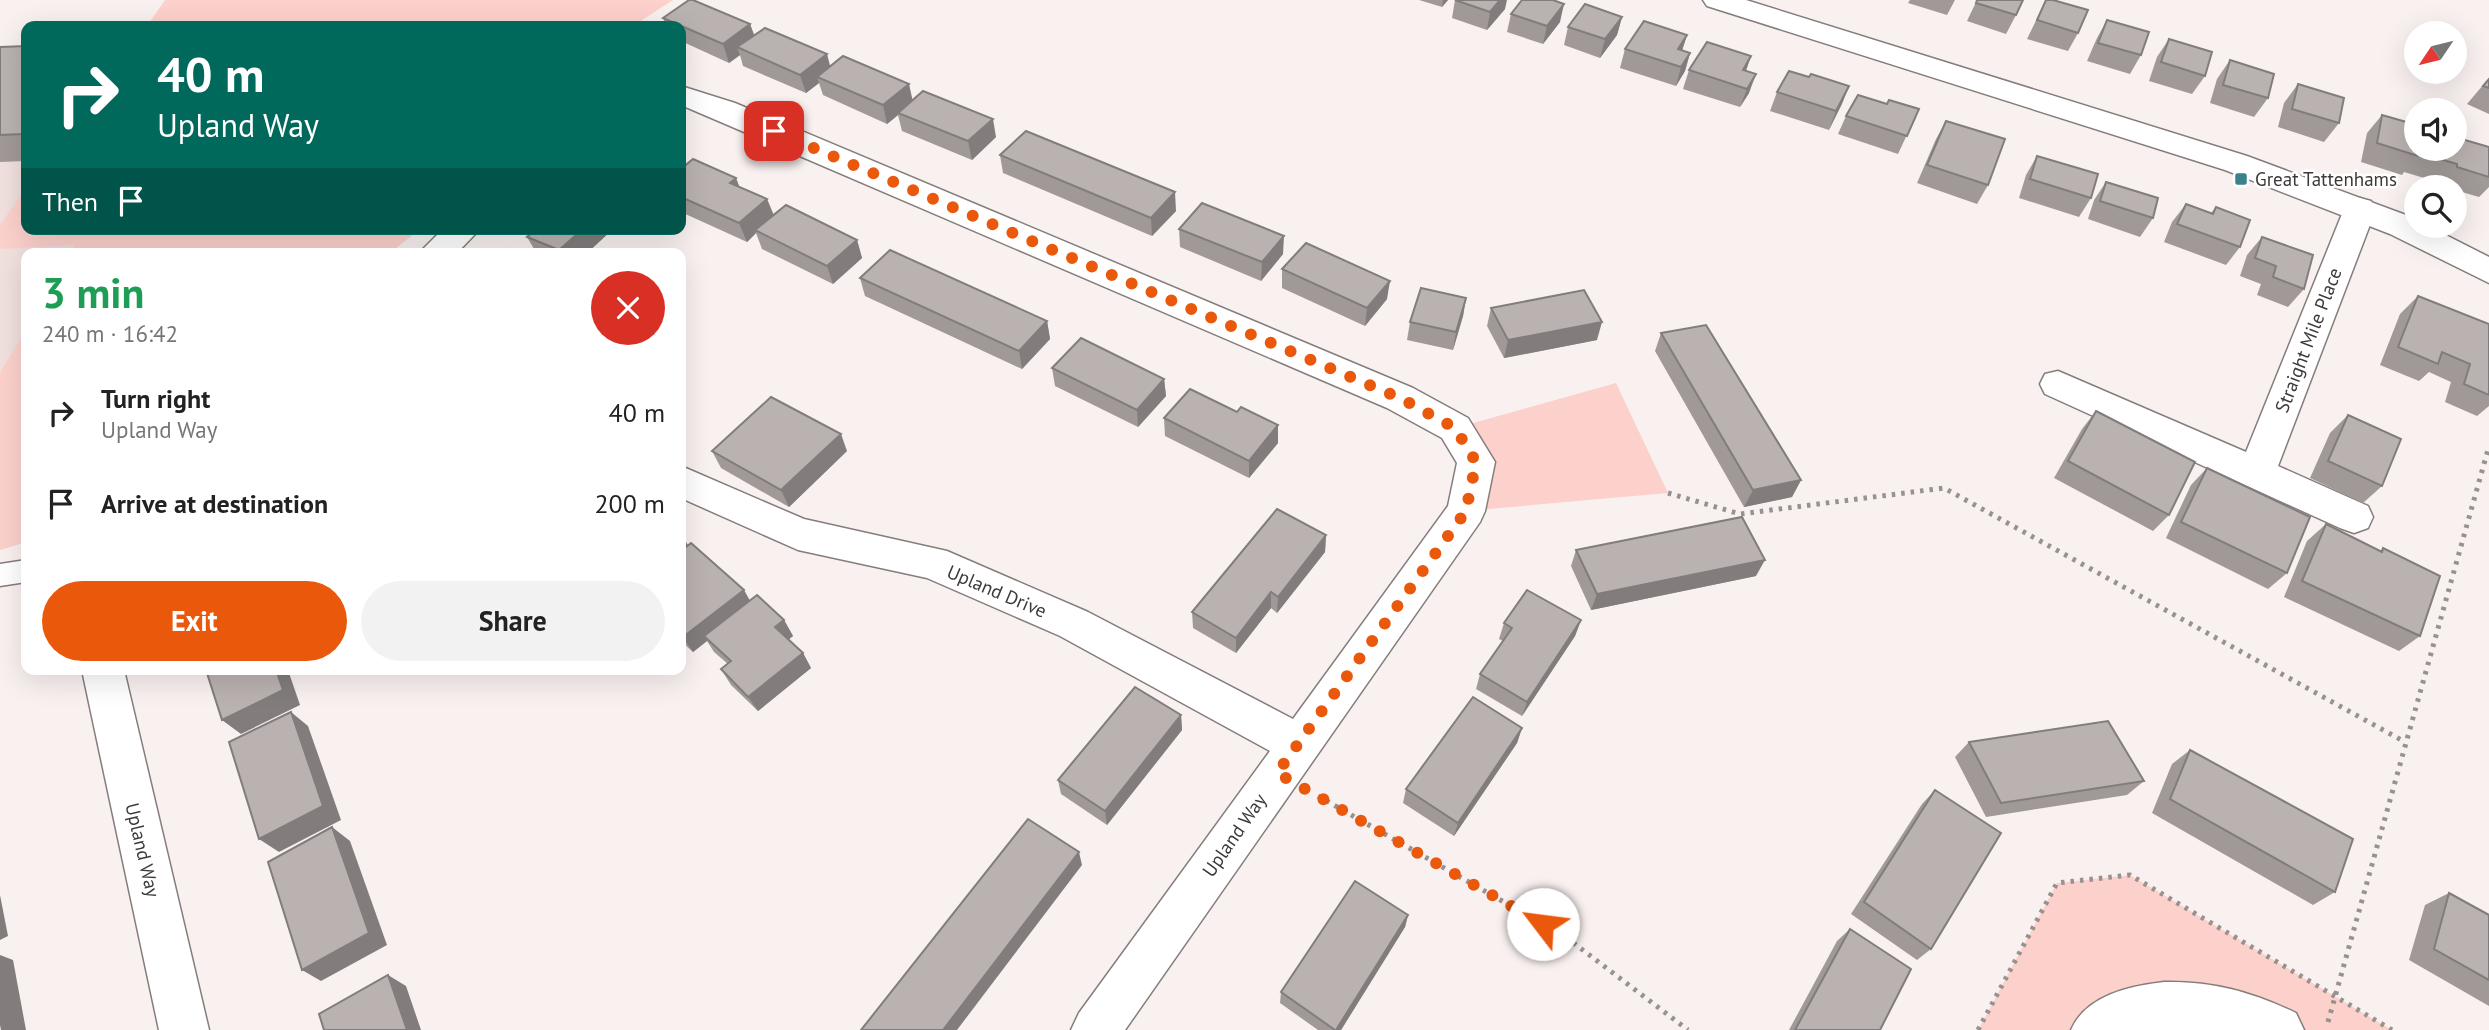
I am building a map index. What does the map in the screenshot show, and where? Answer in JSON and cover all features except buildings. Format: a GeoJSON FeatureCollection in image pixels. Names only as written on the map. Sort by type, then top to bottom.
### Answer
{"type":"FeatureCollection","features":[{"type":"Feature","properties":{"kind":"street"},"geometry":{"type":"LineString","coordinates":[[1717,0],[2236,163],[2402,226],[2489,271]]}},
{"type":"Feature","properties":{"kind":"street","name":"Upland Way"},"geometry":{"type":"LineString","coordinates":[[686,97],[724,110],[1400,398],[1455,428],[1476,462],[1466,511],[1096,1030]]}},
{"type":"Feature","properties":{"kind":"street","name":"Straight Mile Place"},"geometry":{"type":"LineString","coordinates":[[2257,471],[2360,209]]}},
{"type":"Feature","properties":{"kind":"street"},"geometry":{"type":"LineString","coordinates":[[441,248],[457,235]]}},
{"type":"Feature","properties":{"kind":"street"},"geometry":{"type":"LineString","coordinates":[[2058,384],[2257,471],[2354,517]]}},
{"type":"Feature","properties":{"kind":"street","name":"Upland Drive"},"geometry":{"type":"LineString","coordinates":[[686,483],[798,534],[933,563],[1074,624],[1288,758]]}},
{"type":"Feature","properties":{"kind":"street","name":"Upland Way"},"geometry":{"type":"LineString","coordinates":[[104,675],[184,1030]]}},
{"type":"Feature","properties":{"kind":"street"},"geometry":{"type":"LineString","coordinates":[[2096,1030],[2109,1019],[2169,1004],[2241,1013],[2279,1030]]}},
{"type":"Feature","properties":{"kind":"lane"},"geometry":{"type":"LineString","coordinates":[[0,575],[21,572]]}},
{"type":"Feature","properties":{"kind":"path"},"geometry":{"type":"LineString","coordinates":[[2326,1030],[2489,446]]}},
{"type":"Feature","properties":{"kind":"path"},"geometry":{"type":"LineString","coordinates":[[1668,493],[1740,514],[1944,488],[2405,742]]}},
{"type":"Feature","properties":{"kind":"path"},"geometry":{"type":"LineString","coordinates":[[1288,758],[1567,938],[1688,1030]]}},
{"type":"Feature","properties":{"kind":"path"},"geometry":{"type":"LineString","coordinates":[[1978,1030],[2057,883],[2130,875],[2392,1030]]}},
{"type":"Feature","properties":{"kind":"shaded area"},"geometry":{"type":"Polygon","coordinates":[[[165,0],[673,0],[641,21],[150,21],[165,0]]]}},
{"type":"Feature","properties":{"kind":"shaded area"},"geometry":{"type":"Polygon","coordinates":[[[0,59],[21,59],[21,235],[413,235],[396,248],[21,248],[21,544],[0,550],[0,59]]]}},
{"type":"Feature","properties":{"kind":"shaded area"},"geometry":{"type":"Polygon","coordinates":[[[21,195],[21,235],[412,235],[396,248],[74,248],[75,245],[0,249],[0,225],[21,195]]]}},
{"type":"Feature","properties":{"kind":"shaded area"},"geometry":{"type":"Polygon","coordinates":[[[21,337],[21,544],[0,550],[0,373],[21,337]]]}},
{"type":"Feature","properties":{"kind":"shaded area"},"geometry":{"type":"Polygon","coordinates":[[[1616,383],[1668,493],[1466,511],[1455,428],[1616,383]]]}},
{"type":"Feature","properties":{"kind":"shaded area"},"geometry":{"type":"Polygon","coordinates":[[[2130,875],[2392,1030],[1978,1030],[2057,883],[2130,875]]]}},
{"type":"Feature","properties":{"kind":"place","name":"Great Tattenhams"},"geometry":{"type":"Point","coordinates":[2241,179]}},
{"type":"Feature","properties":{"kind":"route"},"geometry":{"type":"LineString","coordinates":[[774,131],[1400,398],[1455,428],[1476,462],[1466,511],[1277,773],[1543,924]]}}]}
